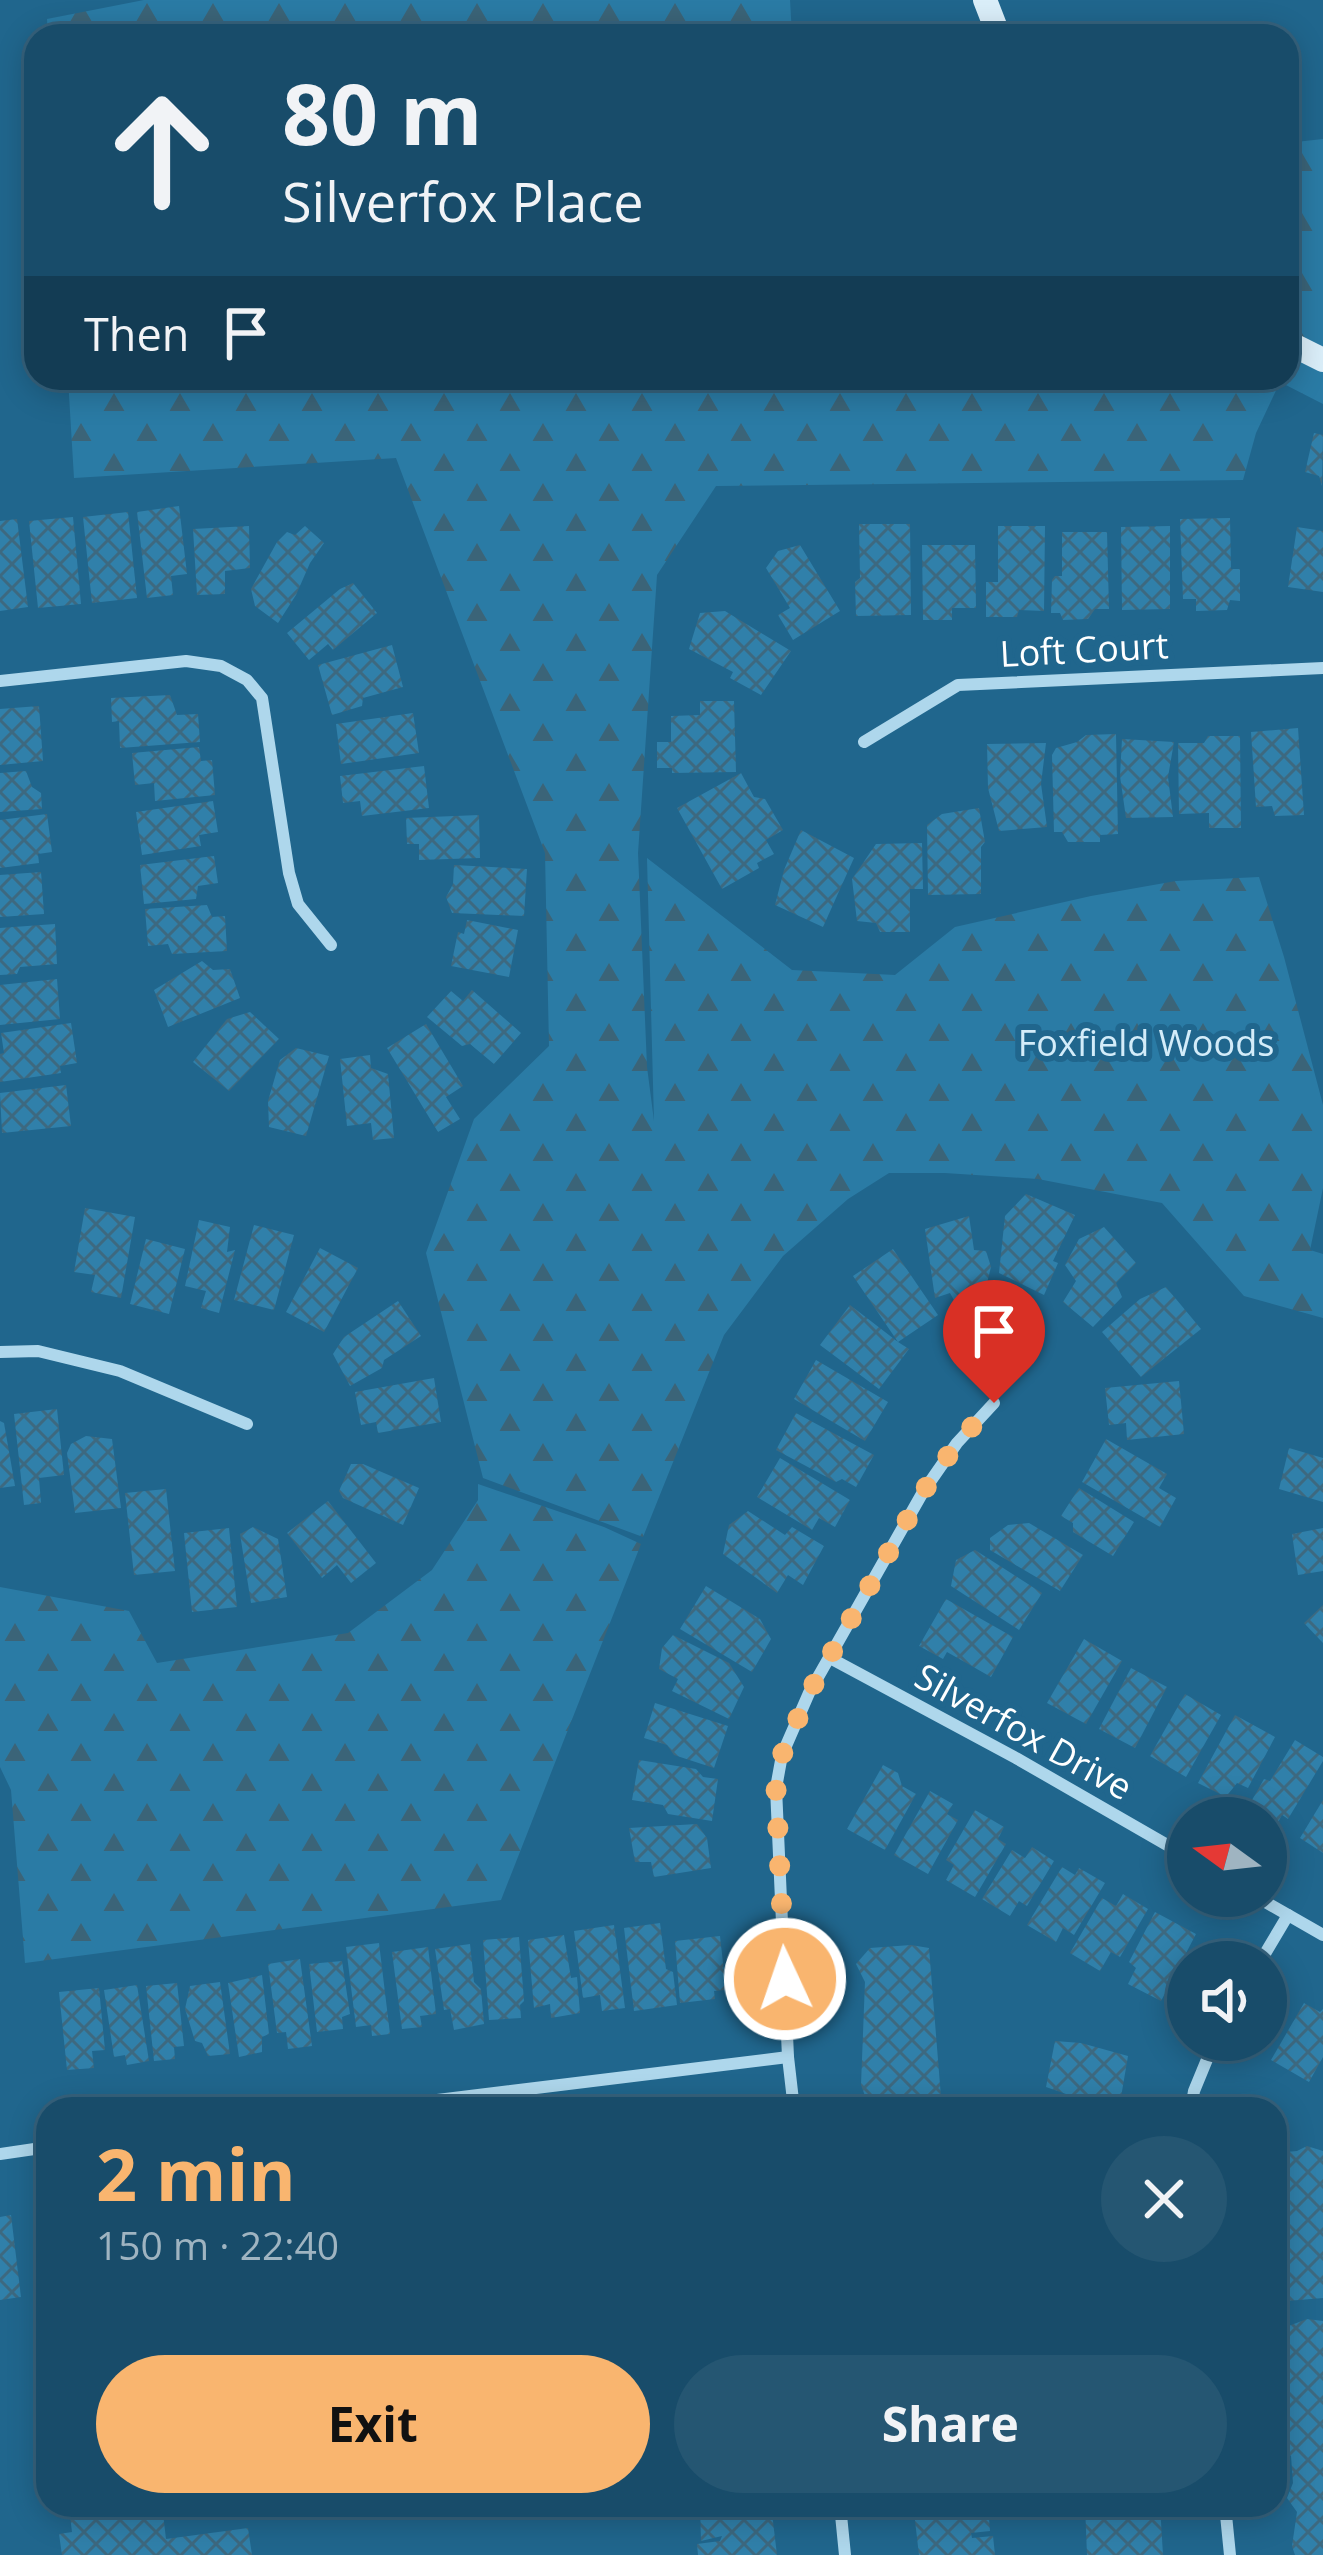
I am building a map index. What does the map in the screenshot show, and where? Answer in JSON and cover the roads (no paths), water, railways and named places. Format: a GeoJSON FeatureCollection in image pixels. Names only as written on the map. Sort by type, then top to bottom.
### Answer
{"type":"FeatureCollection","features":[{"type":"Feature","properties":{"kind":"street"},"geometry":{"type":"LineString","coordinates":[[0,681],[186,662],[221,666],[247,680],[262,698],[298,904],[331,945]]}},
{"type":"Feature","properties":{"kind":"street","name":"Loft Court"},"geometry":{"type":"LineString","coordinates":[[864,742],[958,685],[1323,668]]}},
{"type":"Feature","properties":{"kind":"street"},"geometry":{"type":"LineString","coordinates":[[0,1352],[38,1351],[121,1372],[247,1424]]}},
{"type":"Feature","properties":{"kind":"street"},"geometry":{"type":"LineString","coordinates":[[793,2097],[776,1788],[782,1755],[809,1693],[923,1492],[957,1443],[994,1403]]}},
{"type":"Feature","properties":{"kind":"street","name":"Silverfox Drive"},"geometry":{"type":"LineString","coordinates":[[830,1658],[1167,1846]]}},
{"type":"Feature","properties":{"kind":"street"},"geometry":{"type":"LineString","coordinates":[[1273,1941],[1288,1915],[1323,1934]]}},
{"type":"Feature","properties":{"kind":"street"},"geometry":{"type":"LineString","coordinates":[[462,2097],[788,2057]]}},
{"type":"Feature","properties":{"kind":"street"},"geometry":{"type":"LineString","coordinates":[[1193,2097],[1206,2061]]}},
{"type":"Feature","properties":{"kind":"street"},"geometry":{"type":"LineString","coordinates":[[2,2152],[36,2148]]}},
{"type":"Feature","properties":{"kind":"street"},"geometry":{"type":"LineString","coordinates":[[841,2517],[845,2555]]}},
{"type":"Feature","properties":{"kind":"street"},"geometry":{"type":"LineString","coordinates":[[1226,2517],[1230,2555]]}},
{"type":"Feature","properties":{"kind":"park label","name":"Foxfield Woods"},"geometry":{"type":"Point","coordinates":[1146,1042]}}]}
